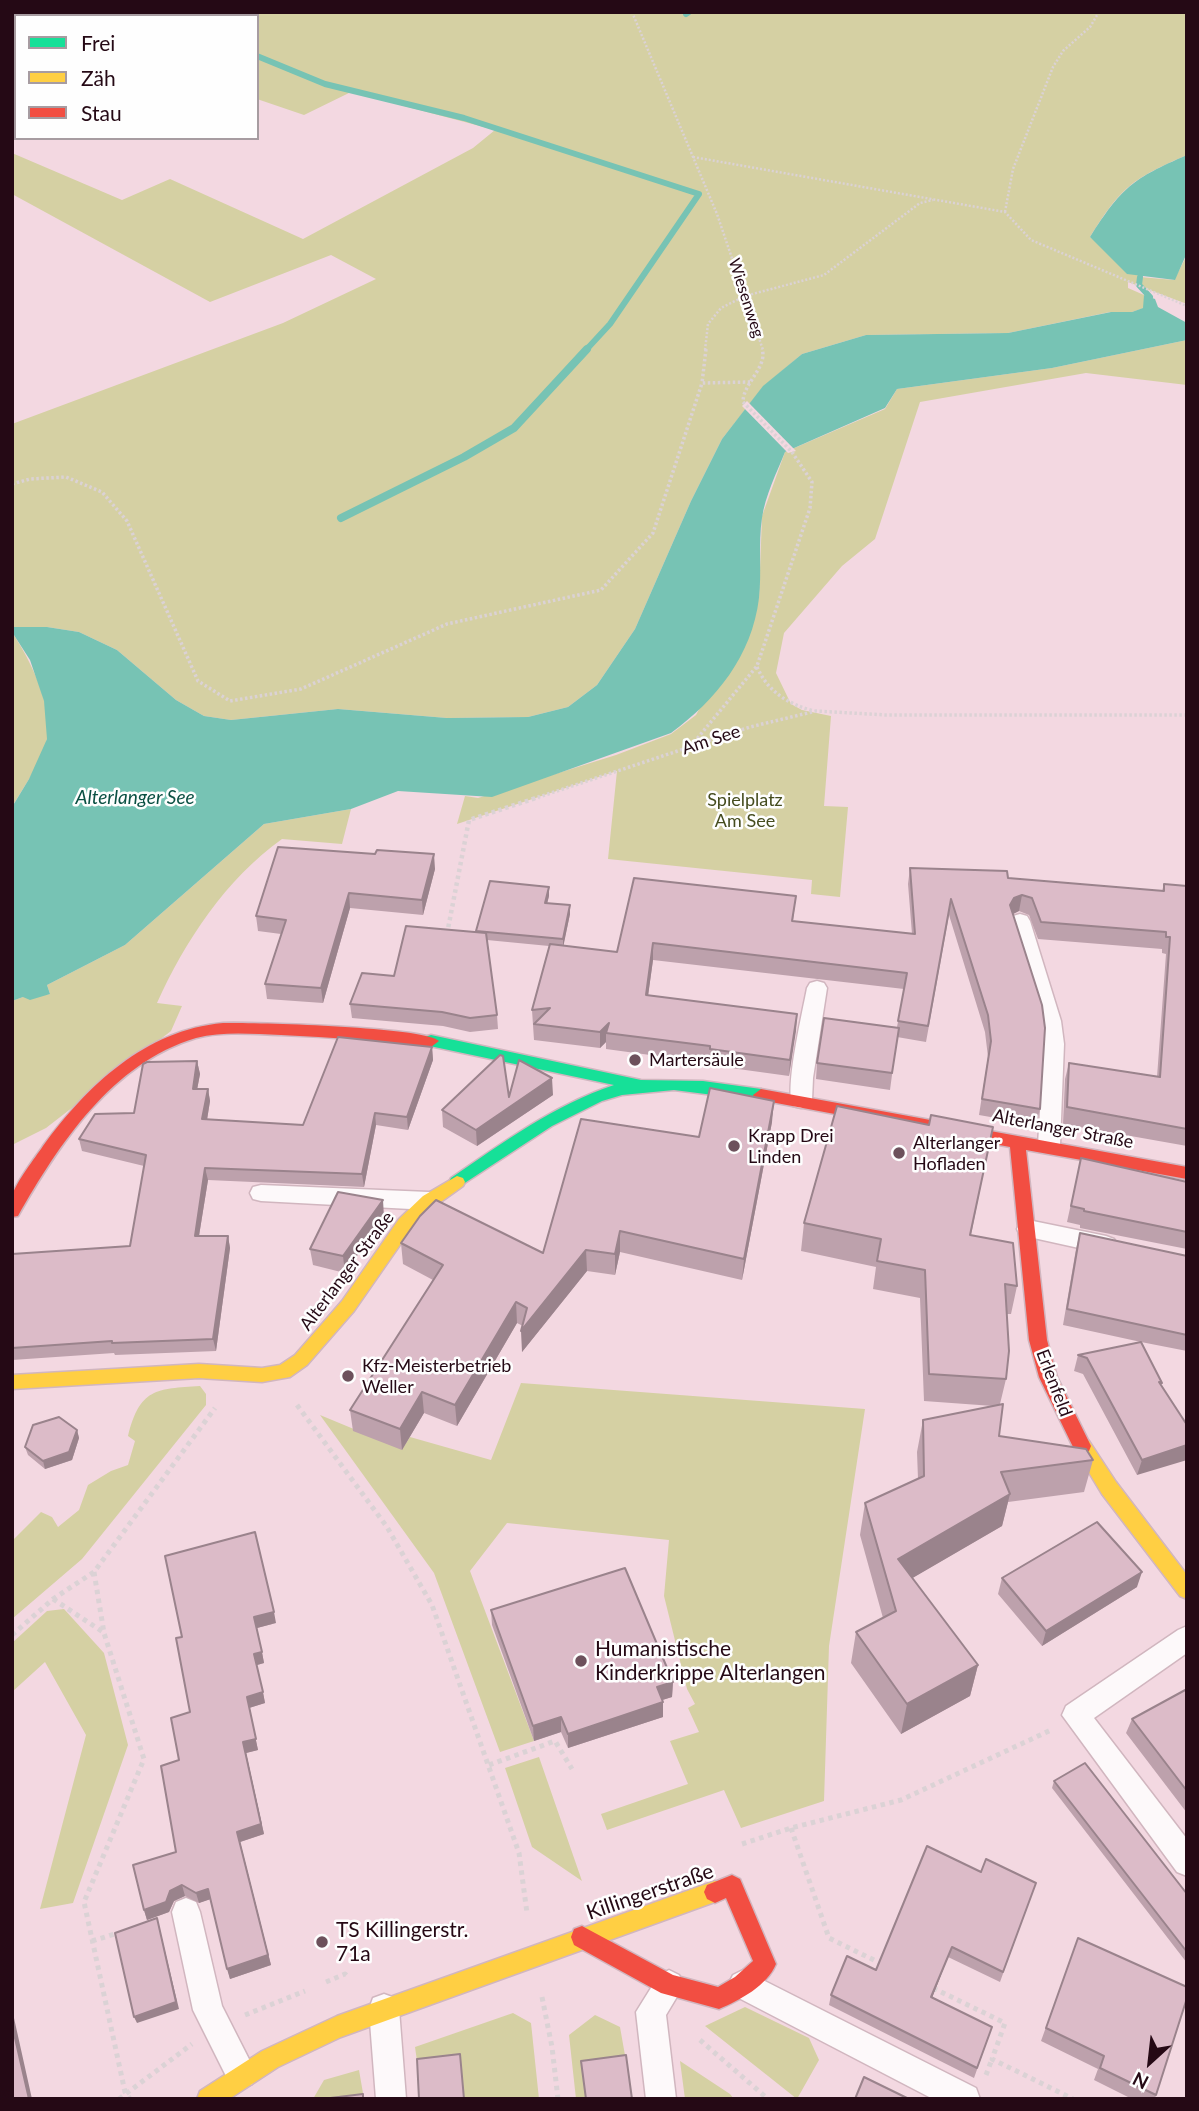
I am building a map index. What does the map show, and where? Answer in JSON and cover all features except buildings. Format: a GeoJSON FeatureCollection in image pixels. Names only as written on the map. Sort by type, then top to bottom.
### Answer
{"type":"FeatureCollection","features":[{"type":"Feature","properties":{"kind":"street","name":"Alterlanger Straße"},"geometry":{"type":"LineString","coordinates":[[12,1211],[58,1136],[98,1089],[142,1056],[189,1035],[237,1028],[443,1043],[642,1085],[688,1085],[801,1100],[1187,1172]]}},
{"type":"Feature","properties":{"kind":"street","name":"Alterlanger Straße"},"geometry":{"type":"LineString","coordinates":[[284,1372],[301,1360],[348,1306],[405,1224],[429,1201],[567,1110],[601,1096],[642,1085]]}},
{"type":"Feature","properties":{"kind":"street","name":"Erlenfeld"},"geometry":{"type":"LineString","coordinates":[[1017,1140],[1028,1229],[1033,1314],[1048,1378],[1065,1415],[1089,1455],[1187,1590]]}},
{"type":"Feature","properties":{"kind":"street"},"geometry":{"type":"LineString","coordinates":[[12,1382],[200,1371],[239,1375],[284,1372]]}},
{"type":"Feature","properties":{"kind":"street","name":"Killingerstraße"},"geometry":{"type":"LineString","coordinates":[[208,2099],[241,2073],[276,2054],[384,2008],[582,1937],[732,1886],[765,1964],[743,1985],[719,1998],[669,1985],[582,1937]]}},
{"type":"Feature","properties":{"kind":"lane"},"geometry":{"type":"LineString","coordinates":[[1020,921],[1051,1021],[1054,1044],[1049,1145]]}},
{"type":"Feature","properties":{"kind":"lane"},"geometry":{"type":"LineString","coordinates":[[801,1100],[802,1078],[817,988]]}},
{"type":"Feature","properties":{"kind":"lane"},"geometry":{"type":"LineString","coordinates":[[261,1193],[429,1201]]}},
{"type":"Feature","properties":{"kind":"lane"},"geometry":{"type":"LineString","coordinates":[[1028,1229],[1134,1251]]}},
{"type":"Feature","properties":{"kind":"lane"},"geometry":{"type":"LineString","coordinates":[[1187,1638],[1076,1715],[1187,1862]]}},
{"type":"Feature","properties":{"kind":"lane"},"geometry":{"type":"LineString","coordinates":[[186,1912],[208,2010],[241,2073]]}},
{"type":"Feature","properties":{"kind":"lane"},"geometry":{"type":"LineString","coordinates":[[661,2099],[651,2012],[669,1985]]}},
{"type":"Feature","properties":{"kind":"lane"},"geometry":{"type":"LineString","coordinates":[[743,1985],[965,2099]]}},
{"type":"Feature","properties":{"kind":"lane"},"geometry":{"type":"LineString","coordinates":[[384,2008],[391,2099]]}},
{"type":"Feature","properties":{"kind":"path","name":"Wiesenweg"},"geometry":{"type":"LineString","coordinates":[[632,12],[717,214],[764,354],[763,363],[743,391],[743,402],[792,452],[813,482],[810,508],[757,666],[691,747]]}},
{"type":"Feature","properties":{"kind":"path"},"geometry":{"type":"LineString","coordinates":[[1005,212],[1013,169],[1053,67],[1063,51],[1090,27],[1099,12]]}},
{"type":"Feature","properties":{"kind":"path"},"geometry":{"type":"LineString","coordinates":[[693,157],[1005,212],[1031,240],[1131,285],[1187,306]]}},
{"type":"Feature","properties":{"kind":"path"},"geometry":{"type":"LineString","coordinates":[[12,484],[30,479],[66,477],[102,492],[127,520],[198,681],[230,701],[301,689],[447,624],[601,590],[653,533],[702,383],[708,324],[721,308],[745,296],[824,275],[920,203],[936,199]]}},
{"type":"Feature","properties":{"kind":"path"},"geometry":{"type":"LineString","coordinates":[[702,383],[751,382]]}},
{"type":"Feature","properties":{"kind":"path"},"geometry":{"type":"LineString","coordinates":[[757,666],[763,681],[775,694],[783,700],[816,711]]}},
{"type":"Feature","properties":{"kind":"path","name":"Am See"},"geometry":{"type":"LineString","coordinates":[[446,944],[448,920],[469,820],[783,718],[816,711],[886,715],[1187,715]]}},
{"type":"Feature","properties":{"kind":"path"},"geometry":{"type":"LineString","coordinates":[[284,1372],[293,1400],[419,1577],[432,1605],[519,1853],[533,1956],[552,2047],[558,2099]]}},
{"type":"Feature","properties":{"kind":"path"},"geometry":{"type":"LineString","coordinates":[[12,1635],[53,1599],[94,1572],[239,1375]]}},
{"type":"Feature","properties":{"kind":"path"},"geometry":{"type":"LineString","coordinates":[[94,1572],[104,1633],[144,1759],[84,1902],[125,2092],[130,2099]]}},
{"type":"Feature","properties":{"kind":"path"},"geometry":{"type":"LineString","coordinates":[[53,1599],[104,1633]]}},
{"type":"Feature","properties":{"kind":"path"},"geometry":{"type":"LineString","coordinates":[[732,1886],[730,1848],[791,1828],[901,1800],[1076,1715]]}},
{"type":"Feature","properties":{"kind":"path"},"geometry":{"type":"LineString","coordinates":[[489,1765],[555,1741],[572,1769]]}},
{"type":"Feature","properties":{"kind":"path"},"geometry":{"type":"LineString","coordinates":[[791,1828],[829,1938],[892,1968]]}},
{"type":"Feature","properties":{"kind":"path"},"geometry":{"type":"LineString","coordinates":[[92,1941],[127,1930]]}},
{"type":"Feature","properties":{"kind":"path"},"geometry":{"type":"LineString","coordinates":[[930,1987],[1005,2023],[992,2059],[1073,2099]]}},
{"type":"Feature","properties":{"kind":"green space"},"geometry":{"type":"Polygon","coordinates":[[[12,12],[1187,12],[1187,155],[1153,171],[1130,186],[1111,206],[1090,237],[1140,277],[1174,280],[1186,257],[1187,243],[1187,304],[1128,282],[1128,288],[1144,295],[1144,308],[1132,312],[1110,312],[1008,333],[866,335],[802,354],[763,387],[722,439],[691,501],[635,629],[597,685],[568,707],[528,717],[447,718],[338,709],[231,720],[204,716],[176,700],[117,650],[79,632],[47,627],[12,627],[12,424],[283,323],[376,279],[331,255],[210,302],[12,194],[12,153],[122,200],[170,179],[303,239],[473,148],[495,130],[351,92],[304,115],[259,100],[259,14],[12,12]]]}},
{"type":"Feature","properties":{"kind":"green space","name":"Spielplatz Am See"},"geometry":{"type":"Polygon","coordinates":[[[1187,340],[1187,385],[1086,373],[920,402],[875,539],[842,566],[784,633],[776,673],[791,704],[802,710],[831,716],[824,806],[848,807],[840,897],[811,894],[812,880],[608,859],[617,771],[457,824],[465,796],[478,798],[616,755],[671,734],[696,715],[759,598],[762,516],[785,452],[885,409],[897,389],[1052,368],[1187,340]]]}},
{"type":"Feature","properties":{"kind":"green space"},"geometry":{"type":"Polygon","coordinates":[[[12,632],[38,683],[47,711],[48,726],[41,756],[12,807],[12,632]]]}},
{"type":"Feature","properties":{"kind":"green space"},"geometry":{"type":"Polygon","coordinates":[[[351,809],[342,844],[282,839],[225,892],[194,934],[157,1003],[182,1006],[171,1031],[46,1128],[12,1145],[12,1001],[50,994],[47,985],[125,945],[264,824],[351,809]]]}},
{"type":"Feature","properties":{"kind":"green space"},"geometry":{"type":"Polygon","coordinates":[[[521,1383],[865,1409],[829,1646],[824,1801],[741,1828],[724,1790],[607,1830],[601,1814],[688,1784],[670,1741],[699,1732],[688,1708],[695,1704],[687,1689],[664,1596],[669,1540],[507,1523],[470,1571],[534,1741],[500,1752],[434,1573],[320,1415],[402,1449],[410,1437],[491,1460],[521,1383]]]}},
{"type":"Feature","properties":{"kind":"green space"},"geometry":{"type":"Polygon","coordinates":[[[200,1386],[206,1394],[206,1405],[82,1559],[12,1619],[12,1541],[41,1512],[52,1517],[58,1527],[79,1510],[88,1485],[111,1471],[128,1465],[135,1441],[128,1436],[138,1408],[144,1400],[161,1390],[200,1386]]]}},
{"type":"Feature","properties":{"kind":"green space"},"geometry":{"type":"Polygon","coordinates":[[[64,1609],[104,1653],[128,1745],[73,1903],[40,1909],[86,1735],[45,1662],[12,1692],[12,1643],[47,1611],[64,1609]]]}},
{"type":"Feature","properties":{"kind":"green space"},"geometry":{"type":"Polygon","coordinates":[[[539,1757],[582,1881],[532,1847],[505,1768],[539,1757]]]}},
{"type":"Feature","properties":{"kind":"green space"},"geometry":{"type":"Polygon","coordinates":[[[745,2007],[809,2038],[819,2060],[797,2099],[705,2026],[745,2007]]]}},
{"type":"Feature","properties":{"kind":"green space"},"geometry":{"type":"Polygon","coordinates":[[[513,2013],[531,2023],[539,2099],[464,2099],[418,2068],[415,2047],[513,2013]]]}},
{"type":"Feature","properties":{"kind":"green space"},"geometry":{"type":"Polygon","coordinates":[[[595,2015],[620,2027],[626,2061],[585,2099],[576,2099],[569,2035],[595,2015]]]}},
{"type":"Feature","properties":{"kind":"green space"},"geometry":{"type":"Polygon","coordinates":[[[680,2061],[730,2094],[734,2099],[685,2099],[680,2061]]]}},
{"type":"Feature","properties":{"kind":"green space"},"geometry":{"type":"Polygon","coordinates":[[[359,2070],[364,2099],[313,2099],[324,2080],[359,2070]]]}},
{"type":"Feature","properties":{"kind":"water"},"geometry":{"type":"Polygon","coordinates":[[[1187,155],[1186,255],[1175,280],[1127,274],[1090,237],[1111,206],[1130,186],[1153,171],[1187,155]]]}},
{"type":"Feature","properties":{"kind":"water","name":"Alterlanger See"},"geometry":{"type":"Polygon","coordinates":[[[1144,295],[1155,299],[1158,307],[1187,323],[1187,340],[1052,368],[897,389],[885,408],[785,452],[764,510],[760,538],[759,598],[749,639],[740,658],[717,691],[671,733],[492,797],[398,791],[351,809],[264,824],[125,945],[47,985],[50,994],[30,1000],[23,997],[12,1001],[12,807],[29,779],[47,739],[44,701],[30,660],[12,632],[12,627],[47,627],[79,632],[117,650],[176,700],[204,716],[231,720],[338,709],[447,718],[528,717],[568,707],[597,685],[635,629],[691,501],[722,439],[763,386],[802,354],[866,335],[1008,333],[1111,312],[1132,312],[1143,308],[1144,295]]]}},
{"type":"Feature","properties":{"kind":"pier"},"geometry":{"type":"Polygon","coordinates":[[[747,401],[796,451],[788,453],[742,406],[747,401]]]}},
{"type":"Feature","properties":{"kind":"waterway"},"geometry":{"type":"LineString","coordinates":[[157,12],[161,14]]}},
{"type":"Feature","properties":{"kind":"waterway"},"geometry":{"type":"LineString","coordinates":[[259,57],[325,84],[464,118],[699,194],[610,324],[586,350]]}},
{"type":"Feature","properties":{"kind":"waterway"},"geometry":{"type":"LineString","coordinates":[[1140,277],[1139,285],[1150,297]]}},
{"type":"Feature","properties":{"kind":"waterway"},"geometry":{"type":"LineString","coordinates":[[341,518],[464,457],[514,428],[587,349]]}},
{"type":"Feature","properties":{"kind":"traffic: fast"},"geometry":{"type":"LineString","coordinates":[[431,1041],[636,1084]]}},
{"type":"Feature","properties":{"kind":"traffic: fast"},"geometry":{"type":"LineString","coordinates":[[457,1182],[546,1122],[571,1108],[621,1089],[645,1085],[674,1085],[761,1095]]}},
{"type":"Feature","properties":{"kind":"traffic: slow"},"geometry":{"type":"LineString","coordinates":[[12,1382],[199,1371],[262,1375],[284,1372],[301,1360],[348,1306],[405,1224],[429,1201],[457,1182]]}},
{"type":"Feature","properties":{"kind":"traffic: slow"},"geometry":{"type":"LineString","coordinates":[[1082,1446],[1109,1488],[1187,1590]]}},
{"type":"Feature","properties":{"kind":"traffic: slow"},"geometry":{"type":"LineString","coordinates":[[208,2099],[270,2059],[337,2027],[715,1892]]}},
{"type":"Feature","properties":{"kind":"traffic: jam"},"geometry":{"type":"LineString","coordinates":[[12,1211],[45,1156],[84,1106],[131,1064],[188,1035],[211,1030],[247,1029],[338,1032],[431,1041]]}},
{"type":"Feature","properties":{"kind":"traffic: jam"},"geometry":{"type":"LineString","coordinates":[[761,1095],[1187,1173]]}},
{"type":"Feature","properties":{"kind":"traffic: jam"},"geometry":{"type":"LineString","coordinates":[[1017,1140],[1038,1340],[1048,1377],[1082,1446]]}},
{"type":"Feature","properties":{"kind":"traffic: jam"},"geometry":{"type":"LineString","coordinates":[[582,1937],[669,1985],[719,1998],[743,1985],[765,1964],[732,1886],[715,1892]]}},
{"type":"Feature","properties":{"kind":"place","name":"Martersäule"},"geometry":{"type":"Point","coordinates":[635,1060]}},
{"type":"Feature","properties":{"kind":"place","name":"Krapp Drei Linden"},"geometry":{"type":"Point","coordinates":[734,1146]}},
{"type":"Feature","properties":{"kind":"place","name":"Alterlanger Hofladen"},"geometry":{"type":"Point","coordinates":[899,1153]}},
{"type":"Feature","properties":{"kind":"place","name":"Kfz-Meisterbetrieb Weller"},"geometry":{"type":"Point","coordinates":[348,1376]}},
{"type":"Feature","properties":{"kind":"place","name":"Humanistische Kinderkrippe Alterlangen"},"geometry":{"type":"Point","coordinates":[581,1661]}},
{"type":"Feature","properties":{"kind":"place","name":"TS Killingerstr. 71a"},"geometry":{"type":"Point","coordinates":[322,1942]}}]}
